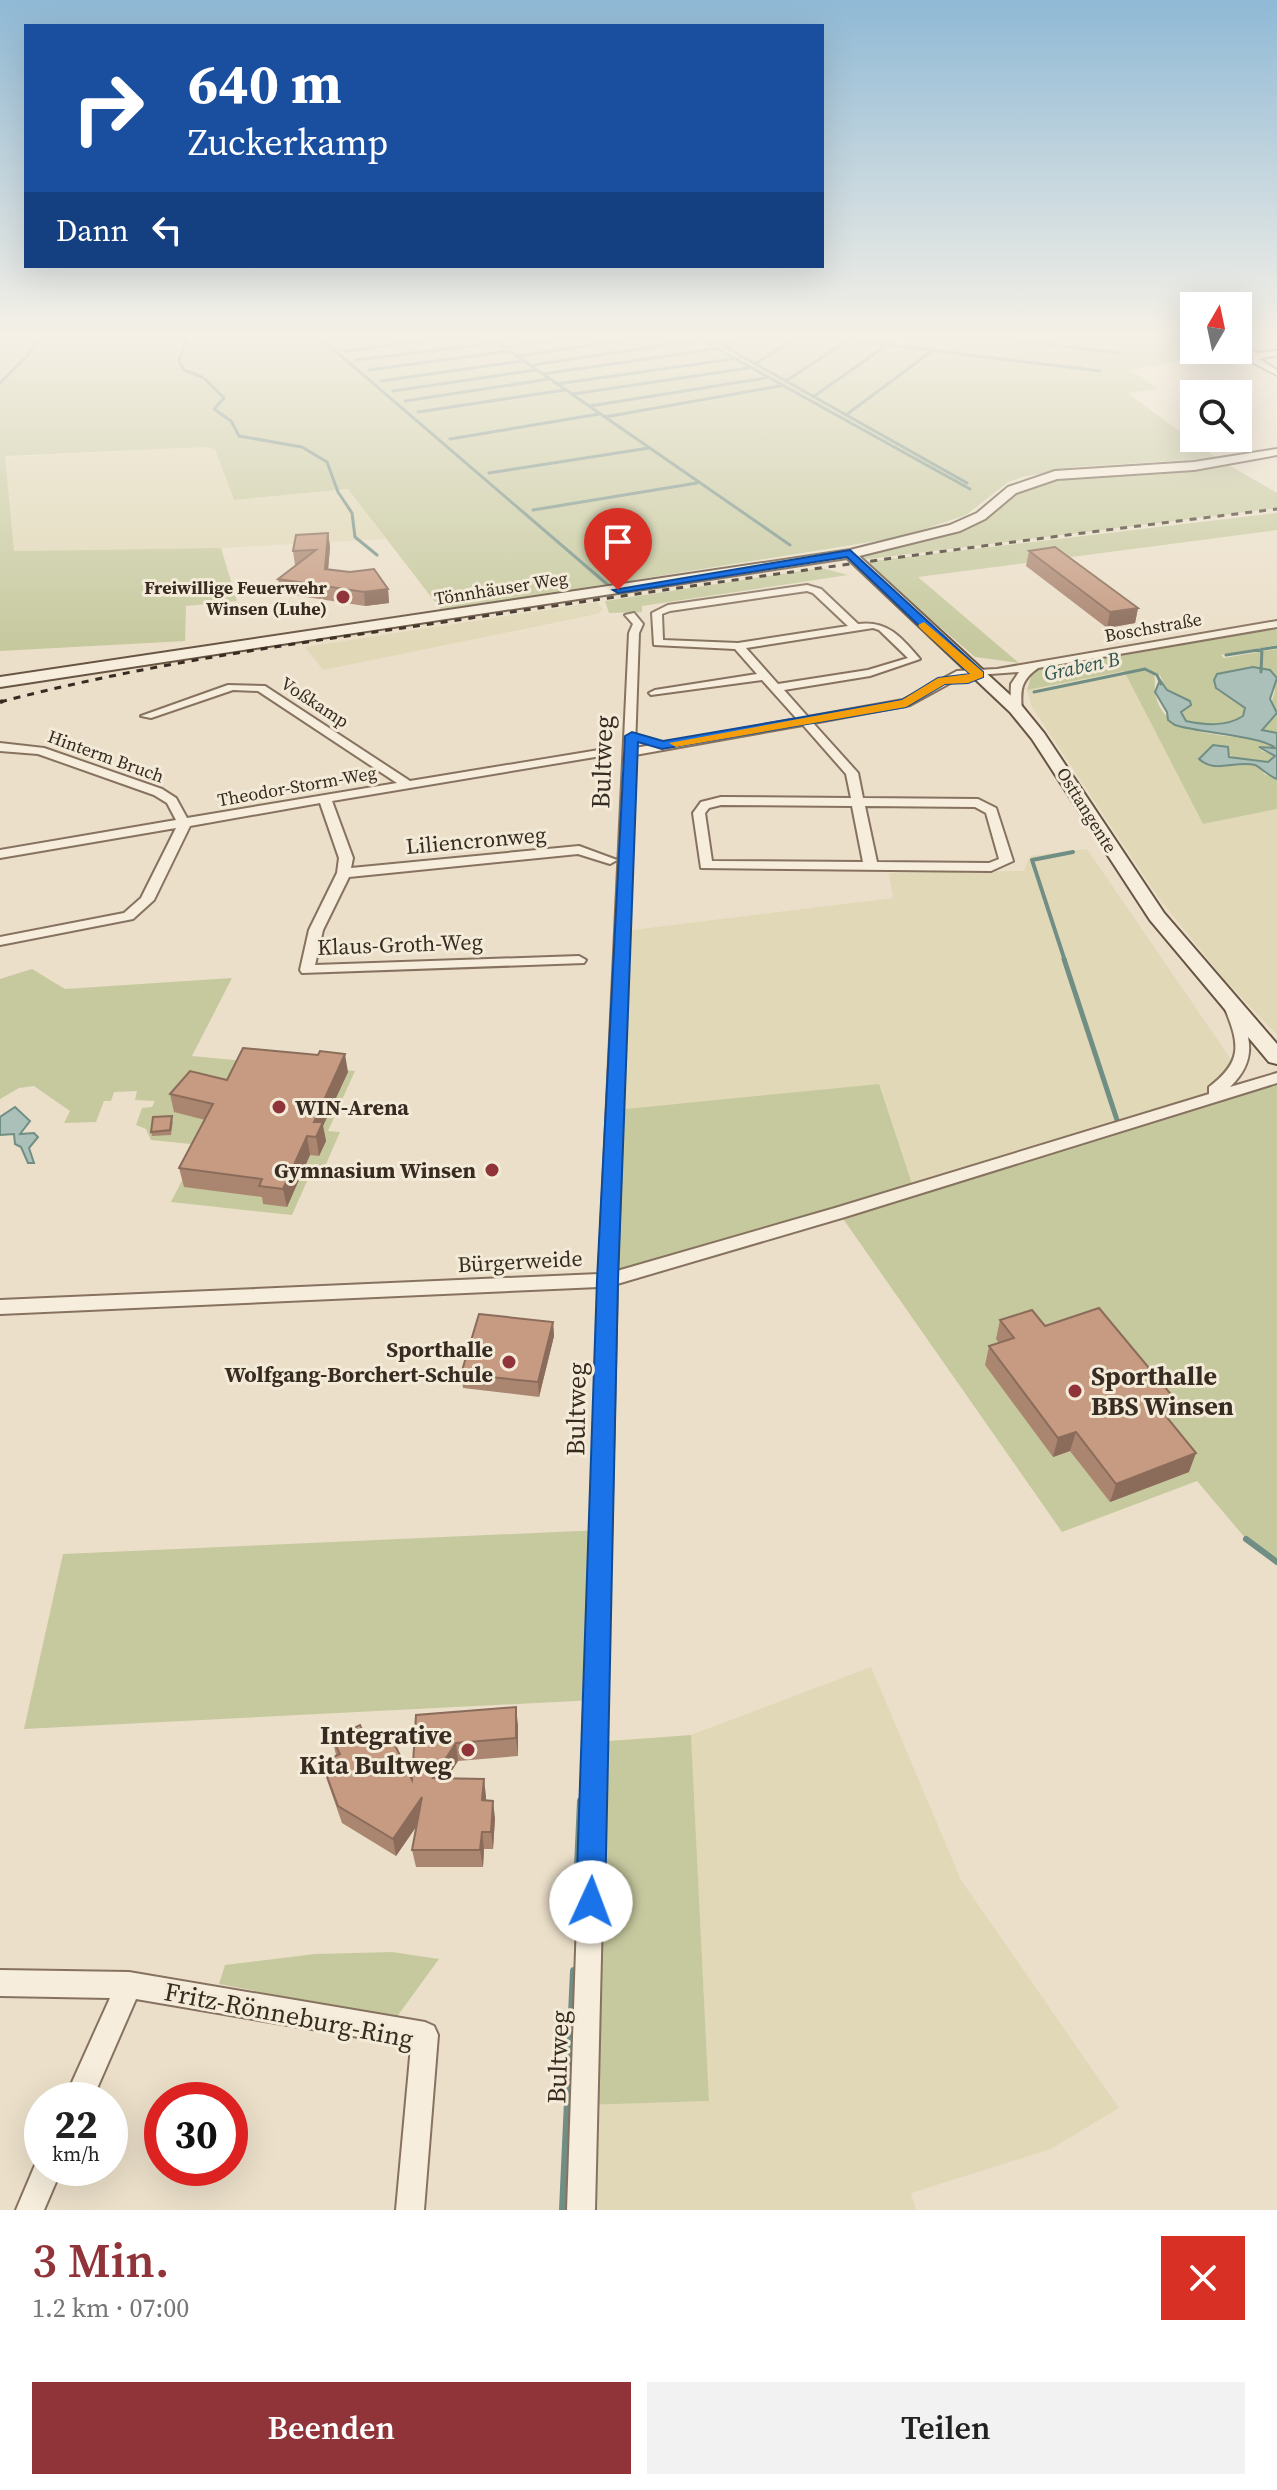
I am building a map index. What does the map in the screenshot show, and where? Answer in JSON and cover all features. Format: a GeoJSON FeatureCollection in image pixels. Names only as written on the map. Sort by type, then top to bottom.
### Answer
{"type":"FeatureCollection","features":[{"type":"Feature","properties":{"kind":"main road","name":"Tönnhäuser Weg"},"geometry":{"type":"LineString","coordinates":[[0,682],[844,555],[955,528],[981,516],[1012,490],[1038,479],[1085,471],[1224,463],[1277,452]]}},
{"type":"Feature","properties":{"kind":"main road","name":"Osttangente"},"geometry":{"type":"LineString","coordinates":[[844,555],[1016,709],[1046,746],[1148,903],[1232,1008],[1277,1057]]}},
{"type":"Feature","properties":{"kind":"street"},"geometry":{"type":"LineString","coordinates":[[776,688],[870,673],[914,662],[913,655],[879,626],[738,646],[663,644],[657,640],[660,610],[807,588],[817,591],[855,627]]}},
{"type":"Feature","properties":{"kind":"street","name":"Bultweg"},"geometry":{"type":"LineString","coordinates":[[581,2210],[608,1280],[634,633],[638,624],[630,615]]}},
{"type":"Feature","properties":{"kind":"street","name":"Boschstraße"},"geometry":{"type":"LineString","coordinates":[[805,719],[906,703],[942,681],[1277,624]]}},
{"type":"Feature","properties":{"kind":"street"},"geometry":{"type":"LineString","coordinates":[[738,646],[852,773],[871,867]]}},
{"type":"Feature","properties":{"kind":"street"},"geometry":{"type":"LineString","coordinates":[[1016,709],[1014,687],[1018,677],[1034,666]]}},
{"type":"Feature","properties":{"kind":"street"},"geometry":{"type":"LineString","coordinates":[[655,693],[765,676]]}},
{"type":"Feature","properties":{"kind":"street","name":"Voßkamp"},"geometry":{"type":"LineString","coordinates":[[147,716],[232,687],[261,688],[408,785]]}},
{"type":"Feature","properties":{"kind":"street"},"geometry":{"type":"LineString","coordinates":[[631,744],[662,745],[805,719]]}},
{"type":"Feature","properties":{"kind":"street","name":"Hinterm Bruch"},"geometry":{"type":"LineString","coordinates":[[0,747],[40,751],[158,792],[172,801],[184,824]]}},
{"type":"Feature","properties":{"kind":"street","name":"Theodor-Storm-Weg"},"geometry":{"type":"LineString","coordinates":[[0,854],[601,752]]}},
{"type":"Feature","properties":{"kind":"street"},"geometry":{"type":"LineString","coordinates":[[325,799],[341,838],[346,858],[344,873]]}},
{"type":"Feature","properties":{"kind":"street"},"geometry":{"type":"LineString","coordinates":[[721,801],[859,802],[967,802],[987,806],[992,811],[1007,856],[1001,865],[991,867],[718,866],[702,861],[699,813],[705,805],[721,801]]}},
{"type":"Feature","properties":{"kind":"street"},"geometry":{"type":"LineString","coordinates":[[0,941],[128,916],[147,900],[184,824]]}},
{"type":"Feature","properties":{"kind":"street","name":"Liliencronweg"},"geometry":{"type":"LineString","coordinates":[[344,873],[579,850],[610,860]]}},
{"type":"Feature","properties":{"kind":"street","name":"Klaus-Groth-Weg"},"geometry":{"type":"LineString","coordinates":[[344,873],[316,930],[307,970],[579,960]]}},
{"type":"Feature","properties":{"kind":"street","name":"Bürgerweide"},"geometry":{"type":"LineString","coordinates":[[1207,1097],[1239,1071],[1244,1059],[1242,1030],[1232,1008]]}},
{"type":"Feature","properties":{"kind":"street","name":"Bürgerweide"},"geometry":{"type":"LineString","coordinates":[[0,1307],[608,1280],[886,1199],[1207,1097],[1277,1078]]}},
{"type":"Feature","properties":{"kind":"street","name":"Fritz-Rönneburg-Ring"},"geometry":{"type":"LineString","coordinates":[[0,1983],[129,1985],[425,2035],[410,2210]]}},
{"type":"Feature","properties":{"kind":"street"},"geometry":{"type":"LineString","coordinates":[[86,2082],[129,1985]]}},
{"type":"Feature","properties":{"kind":"street"},"geometry":{"type":"LineString","coordinates":[[30,2210],[40,2186]]}},
{"type":"Feature","properties":{"kind":"shaded area"},"geometry":{"type":"Polygon","coordinates":[[[215,449],[234,500],[348,489],[386,539],[221,548],[13,551],[4,457],[215,449]]]}},
{"type":"Feature","properties":{"kind":"shaded area"},"geometry":{"type":"Polygon","coordinates":[[[597,602],[603,609],[597,614],[323,670],[305,647],[597,602]]]}},
{"type":"Feature","properties":{"kind":"shaded area"},"geometry":{"type":"Polygon","coordinates":[[[1124,671],[1203,824],[1277,809],[1277,1035],[1224,979],[1158,897],[1032,707],[1027,690],[1124,671]]]}},
{"type":"Feature","properties":{"kind":"shaded area"},"geometry":{"type":"Polygon","coordinates":[[[1087,849],[1239,1071],[1207,1097],[914,1190],[616,1110],[624,931],[893,898],[889,873],[1024,871],[1030,856],[1087,849]]]}},
{"type":"Feature","properties":{"kind":"shaded area"},"geometry":{"type":"Polygon","coordinates":[[[871,1667],[961,1880],[1119,2108],[1051,2149],[911,2193],[916,2210],[582,2210],[585,2105],[709,2101],[691,1735],[871,1667]]]}},
{"type":"Feature","properties":{"kind":"green space"},"geometry":{"type":"Polygon","coordinates":[[[0,439],[1180,439],[1180,452],[1209,452],[1217,458],[1074,467],[1022,477],[1007,483],[966,515],[901,537],[442,611],[348,489],[234,500],[215,449],[206,447],[5,456],[14,551],[221,548],[237,601],[186,606],[185,641],[0,651],[0,439]]]}},
{"type":"Feature","properties":{"kind":"green space"},"geometry":{"type":"Polygon","coordinates":[[[1227,464],[1277,493],[1277,508],[861,560],[870,553],[959,530],[1014,492],[1058,476],[1227,464]]]}},
{"type":"Feature","properties":{"kind":"green space"},"geometry":{"type":"Polygon","coordinates":[[[1277,513],[1277,530],[918,577],[1019,663],[975,657],[864,562],[1277,513]]]}},
{"type":"Feature","properties":{"kind":"green space"},"geometry":{"type":"Polygon","coordinates":[[[822,568],[848,575],[642,606],[642,612],[609,613],[605,601],[822,568]]]}},
{"type":"Feature","properties":{"kind":"green space"},"geometry":{"type":"Polygon","coordinates":[[[1277,627],[1277,645],[1221,655],[1224,658],[1277,649],[1277,733],[1262,731],[1275,691],[1270,670],[1253,667],[1217,674],[1245,708],[1244,713],[1224,724],[1206,725],[1183,719],[1178,694],[1166,690],[1160,675],[1144,669],[1154,674],[1155,692],[1161,709],[1172,721],[1205,733],[1274,745],[1275,748],[1260,746],[1262,751],[1275,756],[1268,762],[1240,761],[1227,753],[1215,768],[1240,763],[1262,767],[1264,774],[1277,779],[1277,809],[1203,824],[1124,671],[1027,690],[1033,670],[1277,627]]]}},
{"type":"Feature","properties":{"kind":"green space"},"geometry":{"type":"Polygon","coordinates":[[[32,969],[65,989],[232,978],[192,1056],[355,1071],[328,1131],[340,1132],[319,1180],[308,1179],[292,1215],[171,1202],[200,1145],[151,1140],[146,1129],[136,1125],[142,1108],[152,1107],[155,1101],[135,1100],[137,1091],[114,1092],[111,1101],[104,1101],[96,1122],[64,1123],[70,1111],[34,1086],[19,1088],[0,1099],[0,979],[32,969]]]}},
{"type":"Feature","properties":{"kind":"green space"},"geometry":{"type":"Polygon","coordinates":[[[1277,1078],[1277,1562],[1246,1539],[1197,1481],[1062,1532],[839,1213],[608,1280],[616,1110],[879,1084],[914,1190],[1277,1078]]]}},
{"type":"Feature","properties":{"kind":"green space"},"geometry":{"type":"Polygon","coordinates":[[[602,1530],[596,1700],[24,1729],[63,1554],[602,1530]]]}},
{"type":"Feature","properties":{"kind":"green space"},"geometry":{"type":"Polygon","coordinates":[[[691,1735],[709,2101],[585,2105],[595,1742],[691,1735]]]}},
{"type":"Feature","properties":{"kind":"green space"},"geometry":{"type":"Polygon","coordinates":[[[392,1952],[439,1959],[396,2018],[219,1984],[225,1965],[315,1954],[392,1952]]]}},
{"type":"Feature","properties":{"kind":"water"},"geometry":{"type":"Polygon","coordinates":[[[1253,667],[1270,670],[1277,678],[1270,699],[1277,713],[1262,730],[1277,733],[1277,779],[1255,765],[1212,766],[1199,759],[1213,745],[1228,747],[1229,757],[1268,762],[1275,756],[1259,747],[1275,748],[1258,740],[1175,725],[1168,720],[1167,712],[1155,692],[1160,680],[1167,690],[1190,701],[1191,705],[1181,712],[1186,721],[1208,724],[1230,722],[1243,716],[1245,708],[1216,688],[1214,680],[1217,674],[1253,667]]]}},
{"type":"Feature","properties":{"kind":"water"},"geometry":{"type":"Polygon","coordinates":[[[15,1107],[30,1121],[20,1134],[34,1133],[38,1137],[29,1148],[34,1163],[28,1163],[21,1147],[15,1144],[14,1134],[0,1135],[0,1117],[15,1107]]]}},
{"type":"Feature","properties":{"kind":"building"},"geometry":{"type":"Polygon","coordinates":[[[328,533],[325,569],[350,572],[374,569],[388,589],[364,592],[278,579],[316,550],[293,551],[296,535],[328,533]]]}},
{"type":"Feature","properties":{"kind":"building"},"geometry":{"type":"Polygon","coordinates":[[[1055,547],[1138,608],[1110,612],[1029,551],[1055,547]]]}},
{"type":"Feature","properties":{"kind":"building","name":"WIN-Arena"},"geometry":{"type":"Polygon","coordinates":[[[243,1048],[318,1055],[320,1051],[345,1054],[314,1122],[323,1122],[316,1137],[307,1136],[283,1189],[259,1186],[262,1179],[179,1168],[213,1104],[170,1094],[190,1071],[227,1080],[243,1048]]]}},
{"type":"Feature","properties":{"kind":"building"},"geometry":{"type":"Polygon","coordinates":[[[172,1116],[170,1130],[151,1132],[153,1117],[172,1116]]]}},
{"type":"Feature","properties":{"kind":"building","name":"Sporthalle BBS Winsen"},"geometry":{"type":"Polygon","coordinates":[[[1099,1308],[1174,1398],[1156,1404],[1196,1453],[1116,1484],[1076,1432],[1058,1438],[989,1346],[1014,1338],[1000,1320],[1032,1310],[1045,1326],[1099,1308]]]}},
{"type":"Feature","properties":{"kind":"building","name":"Sporthalle Wolfgang-Borchert-Schule"},"geometry":{"type":"Polygon","coordinates":[[[479,1314],[553,1322],[538,1382],[461,1374],[479,1314]]]}},
{"type":"Feature","properties":{"kind":"building"},"geometry":{"type":"Polygon","coordinates":[[[516,1707],[516,1738],[456,1743],[433,1778],[484,1779],[482,1800],[493,1801],[491,1832],[482,1832],[480,1850],[412,1850],[422,1797],[393,1839],[338,1806],[322,1763],[340,1754],[332,1738],[360,1725],[368,1743],[388,1731],[412,1780],[416,1715],[516,1707]]]}},
{"type":"Feature","properties":{"kind":"waterway"},"geometry":{"type":"LineString","coordinates":[[257,439],[302,447],[327,462],[338,492],[352,513],[355,537],[377,555]]}},
{"type":"Feature","properties":{"kind":"waterway"},"geometry":{"type":"LineString","coordinates":[[438,439],[608,585]]}},
{"type":"Feature","properties":{"kind":"waterway"},"geometry":{"type":"LineString","coordinates":[[637,439],[790,545]]}},
{"type":"Feature","properties":{"kind":"waterway"},"geometry":{"type":"LineString","coordinates":[[880,439],[970,489]]}},
{"type":"Feature","properties":{"kind":"waterway"},"geometry":{"type":"LineString","coordinates":[[889,439],[967,483]]}},
{"type":"Feature","properties":{"kind":"waterway"},"geometry":{"type":"LineString","coordinates":[[489,473],[649,448]]}},
{"type":"Feature","properties":{"kind":"waterway"},"geometry":{"type":"LineString","coordinates":[[533,510],[697,483]]}},
{"type":"Feature","properties":{"kind":"waterway","name":"Graben B"},"geometry":{"type":"LineString","coordinates":[[1262,649],[1277,647]]}},
{"type":"Feature","properties":{"kind":"waterway"},"geometry":{"type":"LineString","coordinates":[[1226,655],[1262,649]]}},
{"type":"Feature","properties":{"kind":"waterway","name":"Graben B"},"geometry":{"type":"LineString","coordinates":[[1261,672],[1262,649]]}},
{"type":"Feature","properties":{"kind":"waterway","name":"Graben B"},"geometry":{"type":"LineString","coordinates":[[1034,692],[1145,669],[1157,675],[1161,684]]}},
{"type":"Feature","properties":{"kind":"waterway","name":"Graben B"},"geometry":{"type":"LineString","coordinates":[[1065,961],[1032,860],[1073,852]]}},
{"type":"Feature","properties":{"kind":"waterway","name":"Graben B"},"geometry":{"type":"LineString","coordinates":[[1064,959],[1117,1120]]}},
{"type":"Feature","properties":{"kind":"waterway"},"geometry":{"type":"LineString","coordinates":[[1246,1539],[1277,1562]]}},
{"type":"Feature","properties":{"kind":"waterway"},"geometry":{"type":"LineString","coordinates":[[575,1933],[581,1801]]}},
{"type":"Feature","properties":{"kind":"waterway"},"geometry":{"type":"LineString","coordinates":[[563,2210],[574,1971]]}},
{"type":"Feature","properties":{"kind":"railway"},"geometry":{"type":"LineString","coordinates":[[3,701],[0,702],[124,674],[310,641],[887,559],[1277,509]]}},
{"type":"Feature","properties":{"kind":"slow traffic"},"geometry":{"type":"LineString","coordinates":[[676,743],[906,703],[942,681],[979,675],[924,625]]}},
{"type":"Feature","properties":{"kind":"place","name":"Freiwillige Feuerwehr Winsen (Luhe)"},"geometry":{"type":"Point","coordinates":[343,597]}},
{"type":"Feature","properties":{"kind":"place","name":"WIN-Arena"},"geometry":{"type":"Point","coordinates":[279,1107]}},
{"type":"Feature","properties":{"kind":"place","name":"Gymnasium Winsen"},"geometry":{"type":"Point","coordinates":[492,1170]}},
{"type":"Feature","properties":{"kind":"place","name":"Sporthalle Wolfgang-Borchert-Schule"},"geometry":{"type":"Point","coordinates":[509,1362]}},
{"type":"Feature","properties":{"kind":"place","name":"Sporthalle BBS Winsen"},"geometry":{"type":"Point","coordinates":[1075,1391]}},
{"type":"Feature","properties":{"kind":"place","name":"Integrative Kita Bultweg"},"geometry":{"type":"Point","coordinates":[468,1750]}},
{"type":"Feature","properties":{"kind":"route"},"geometry":{"type":"LineString","coordinates":[[591,1902],[608,1280],[632,736],[662,745],[906,703],[942,681],[979,675],[850,554],[618,590]]}}]}
